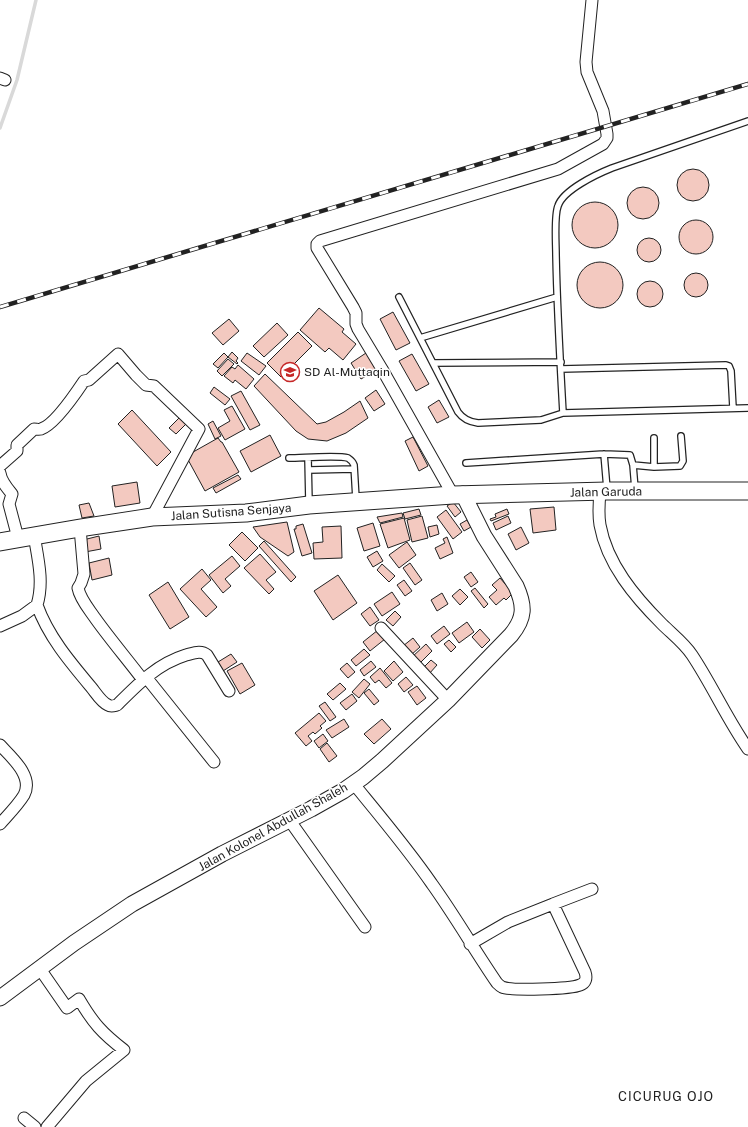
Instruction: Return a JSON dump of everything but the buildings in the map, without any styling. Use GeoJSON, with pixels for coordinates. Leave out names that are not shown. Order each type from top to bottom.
{"type":"FeatureCollection","features":[{"type":"Feature","properties":{"kind":"main road","name":"Jalan Garuda"},"geometry":{"type":"LineString","coordinates":[[458,494],[748,491]]}},
{"type":"Feature","properties":{"kind":"main road","name":"Jalan Sutisna Senjaya"},"geometry":{"type":"LineString","coordinates":[[0,542],[152,517],[246,513],[309,506],[458,494]]}},
{"type":"Feature","properties":{"kind":"main road","name":"Jalan Kolonel Abdullah Shaleh"},"geometry":{"type":"LineString","coordinates":[[0,998],[74,943],[132,904],[222,854],[290,821],[353,783],[382,761],[448,700],[514,631],[521,619],[523,609],[522,601],[516,586],[458,494]]}},
{"type":"Feature","properties":{"kind":"street"},"geometry":{"type":"LineString","coordinates":[[458,494],[358,329],[354,310],[316,248],[317,244],[320,241],[558,169],[603,144],[607,138],[603,111],[587,72],[586,62],[592,0]]}},
{"type":"Feature","properties":{"kind":"street"},"geometry":{"type":"LineString","coordinates":[[0,466],[16,451],[17,445],[34,429],[40,430],[50,423],[74,397],[84,382],[89,380],[118,354],[146,385],[154,386],[199,430],[152,517]]}},
{"type":"Feature","properties":{"kind":"street"},"geometry":{"type":"LineString","coordinates":[[0,473],[7,488],[12,494],[9,504],[26,537],[41,578],[41,588],[37,605],[41,616],[54,640],[105,704],[110,706],[117,705],[145,678],[170,660],[201,652],[207,655],[229,691]]}},
{"type":"Feature","properties":{"kind":"street"},"geometry":{"type":"LineString","coordinates":[[604,492],[599,514],[600,525],[607,548],[618,571],[644,605],[692,654],[738,735],[748,749]]}},
{"type":"Feature","properties":{"kind":"street"},"geometry":{"type":"LineString","coordinates":[[80,528],[84,574],[83,580],[78,588],[82,600],[105,632],[214,762]]}},
{"type":"Feature","properties":{"kind":"street"},"geometry":{"type":"LineString","coordinates":[[0,626],[22,616],[37,605]]}},
{"type":"Feature","properties":{"kind":"street"},"geometry":{"type":"LineString","coordinates":[[381,628],[448,700]]}},
{"type":"Feature","properties":{"kind":"street"},"geometry":{"type":"LineString","coordinates":[[0,745],[23,772],[26,788],[24,794],[0,824]]}},
{"type":"Feature","properties":{"kind":"street"},"geometry":{"type":"LineString","coordinates":[[353,783],[420,868],[444,902],[470,944],[501,987],[540,989],[560,988],[580,986],[585,982],[586,975],[553,904]]}},
{"type":"Feature","properties":{"kind":"street"},"geometry":{"type":"LineString","coordinates":[[290,821],[365,927]]}},
{"type":"Feature","properties":{"kind":"street"},"geometry":{"type":"LineString","coordinates":[[470,944],[508,922],[592,888]]}},
{"type":"Feature","properties":{"kind":"street"},"geometry":{"type":"LineString","coordinates":[[40,969],[67,1008],[79,999],[91,1019],[124,1050],[86,1080],[47,1127]]}},
{"type":"Feature","properties":{"kind":"street"},"geometry":{"type":"LineString","coordinates":[[24,1118],[35,1127]]}},
{"type":"Feature","properties":{"kind":"lane"},"geometry":{"type":"LineString","coordinates":[[563,413],[557,297],[557,210],[559,204],[565,195],[595,176],[612,168],[748,121]]}},
{"type":"Feature","properties":{"kind":"lane"},"geometry":{"type":"LineString","coordinates":[[399,297],[458,412],[464,419],[470,422],[478,423],[541,420],[563,413],[748,408]]}},
{"type":"Feature","properties":{"kind":"lane"},"geometry":{"type":"LineString","coordinates":[[420,338],[557,297]]}},
{"type":"Feature","properties":{"kind":"lane"},"geometry":{"type":"LineString","coordinates":[[433,363],[561,362]]}},
{"type":"Feature","properties":{"kind":"lane"},"geometry":{"type":"LineString","coordinates":[[561,368],[726,364],[732,371],[732,408]]}},
{"type":"Feature","properties":{"kind":"lane"},"geometry":{"type":"LineString","coordinates":[[633,466],[680,466],[682,464],[681,436]]}},
{"type":"Feature","properties":{"kind":"lane"},"geometry":{"type":"LineString","coordinates":[[654,438],[654,467]]}},
{"type":"Feature","properties":{"kind":"lane"},"geometry":{"type":"LineString","coordinates":[[466,463],[604,454],[630,455],[636,491]]}},
{"type":"Feature","properties":{"kind":"lane"},"geometry":{"type":"LineString","coordinates":[[604,454],[604,492]]}},
{"type":"Feature","properties":{"kind":"lane"},"geometry":{"type":"LineString","coordinates":[[289,458],[346,458],[352,461],[354,469],[356,502]]}},
{"type":"Feature","properties":{"kind":"lane"},"geometry":{"type":"LineString","coordinates":[[308,458],[309,506]]}},
{"type":"Feature","properties":{"kind":"lane"},"geometry":{"type":"LineString","coordinates":[[309,470],[354,469]]}},
{"type":"Feature","properties":{"kind":"waterway"},"geometry":{"type":"LineString","coordinates":[[0,128],[17,80],[36,0]]}},
{"type":"Feature","properties":{"kind":"railway"},"geometry":{"type":"LineString","coordinates":[[0,307],[748,84]]}},
{"type":"Feature","properties":{"kind":"place","name":"SD Al-Muttaqin"},"geometry":{"type":"Point","coordinates":[290,372]}},
{"type":"Feature","properties":{"kind":"district","name":"CICURUG OJO"},"geometry":{"type":"Point","coordinates":[666,1096]}}]}
